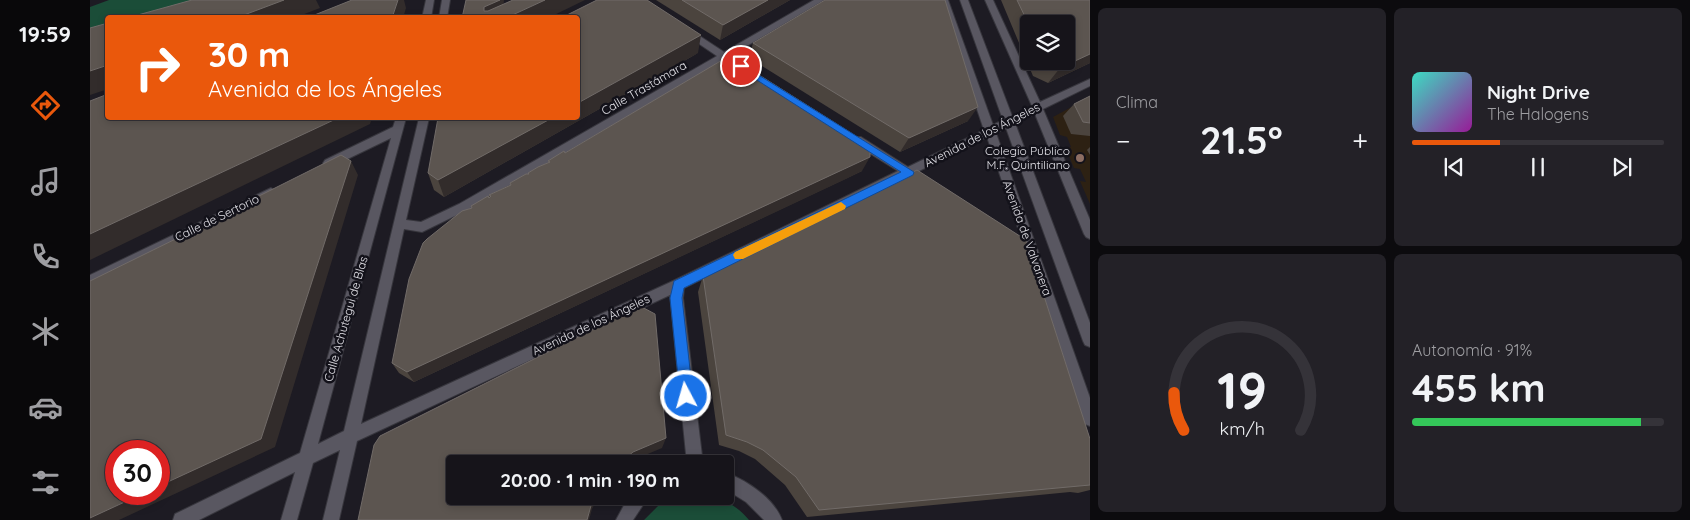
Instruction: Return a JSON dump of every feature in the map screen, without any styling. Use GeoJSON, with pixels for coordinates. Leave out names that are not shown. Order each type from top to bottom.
{"type":"FeatureCollection","features":[{"type":"Feature","properties":{"kind":"street"},"geometry":{"type":"LineString","coordinates":[[427,15],[430,0]]}},
{"type":"Feature","properties":{"kind":"street"},"geometry":{"type":"LineString","coordinates":[[444,15],[446,0]]}},
{"type":"Feature","properties":{"kind":"street","name":"Calle Trastámara"},"geometry":{"type":"LineString","coordinates":[[399,224],[422,227],[463,208],[820,0]]}},
{"type":"Feature","properties":{"kind":"street","name":"Avenida de Valvanera"},"geometry":{"type":"LineString","coordinates":[[944,0],[1090,419]]}},
{"type":"Feature","properties":{"kind":"street","name":"Avenida de Valvanera"},"geometry":{"type":"LineString","coordinates":[[964,0],[1010,120],[1090,341]]}},
{"type":"Feature","properties":{"kind":"street"},"geometry":{"type":"LineString","coordinates":[[989,0],[1037,107],[1090,234]]}},
{"type":"Feature","properties":{"kind":"street"},"geometry":{"type":"LineString","coordinates":[[678,25],[741,66]]}},
{"type":"Feature","properties":{"kind":"street","name":"Avenida de los Ángeles"},"geometry":{"type":"LineString","coordinates":[[181,520],[349,437],[678,285],[909,172],[988,130],[1090,82]]}},
{"type":"Feature","properties":{"kind":"street"},"geometry":{"type":"LineString","coordinates":[[331,520],[424,120]]}},
{"type":"Feature","properties":{"kind":"street"},"geometry":{"type":"LineString","coordinates":[[319,168],[400,123]]}},
{"type":"Feature","properties":{"kind":"street","name":"Calle Achutegui de Blas"},"geometry":{"type":"LineString","coordinates":[[289,520],[400,123]]}},
{"type":"Feature","properties":{"kind":"street"},"geometry":{"type":"LineString","coordinates":[[850,135],[925,183]]}},
{"type":"Feature","properties":{"kind":"street","name":"Calle de Sertorio"},"geometry":{"type":"LineString","coordinates":[[90,281],[284,185]]}},
{"type":"Feature","properties":{"kind":"street"},"geometry":{"type":"LineString","coordinates":[[1019,246],[1034,257]]}},
{"type":"Feature","properties":{"kind":"street"},"geometry":{"type":"LineString","coordinates":[[678,285],[676,298],[694,455]]}},
{"type":"Feature","properties":{"kind":"street"},"geometry":{"type":"LineString","coordinates":[[734,485],[746,491],[767,510],[774,520]]}},
{"type":"Feature","properties":{"kind":"street"},"geometry":{"type":"LineString","coordinates":[[624,520],[632,505]]}},
{"type":"Feature","properties":{"kind":"shaded area","name":"Colegio Público M.F. Quintiliano"},"geometry":{"type":"Polygon","coordinates":[[[1090,97],[1090,204],[1080,181],[1086,182],[1080,169],[1074,168],[1065,147],[1071,147],[1067,137],[1060,135],[1053,117],[1090,97]]]}},
{"type":"Feature","properties":{"kind":"green space"},"geometry":{"type":"Polygon","coordinates":[[[109,0],[213,0],[156,15],[105,15],[105,28],[90,32],[90,7],[109,0]]]}},
{"type":"Feature","properties":{"kind":"green space"},"geometry":{"type":"Polygon","coordinates":[[[659,505],[733,505],[749,520],[644,520],[659,505]]]}},
{"type":"Feature","properties":{"kind":"building"},"geometry":{"type":"Polygon","coordinates":[[[192,0],[284,0],[244,15],[138,15],[192,0]]]}},
{"type":"Feature","properties":{"kind":"building"},"geometry":{"type":"Polygon","coordinates":[[[352,0],[398,0],[393,15],[314,15],[352,0]]]}},
{"type":"Feature","properties":{"kind":"building"},"geometry":{"type":"Polygon","coordinates":[[[466,0],[500,0],[484,7],[484,11],[488,11],[513,0],[545,0],[512,15],[463,15],[466,0]]]}},
{"type":"Feature","properties":{"kind":"building"},"geometry":{"type":"Polygon","coordinates":[[[597,0],[647,0],[701,35],[580,102],[580,15],[567,15],[597,0]]]}},
{"type":"Feature","properties":{"kind":"building"},"geometry":{"type":"Polygon","coordinates":[[[682,0],[768,0],[723,25],[682,0]]]}},
{"type":"Feature","properties":{"kind":"building"},"geometry":{"type":"Polygon","coordinates":[[[825,0],[945,0],[978,107],[909,138],[753,43],[825,0]]]}},
{"type":"Feature","properties":{"kind":"building"},"geometry":{"type":"Polygon","coordinates":[[[1017,0],[1090,0],[1090,54],[1075,61],[1075,15],[1024,15],[1017,0]]]}},
{"type":"Feature","properties":{"kind":"building"},"geometry":{"type":"Polygon","coordinates":[[[105,24],[105,66],[90,71],[90,28],[105,24]]]}},
{"type":"Feature","properties":{"kind":"building"},"geometry":{"type":"Polygon","coordinates":[[[729,56],[870,145],[870,157],[407,372],[392,363],[409,279],[423,243],[427,239],[462,211],[472,208],[471,206],[488,196],[489,198],[491,196],[489,195],[511,185],[510,183],[550,162],[548,161],[564,151],[565,153],[729,56]]]}},
{"type":"Feature","properties":{"kind":"building"},"geometry":{"type":"Polygon","coordinates":[[[105,95],[105,120],[334,120],[90,234],[90,101],[105,95]]]}},
{"type":"Feature","properties":{"kind":"building"},"geometry":{"type":"Polygon","coordinates":[[[1090,96],[1090,123],[1083,122],[1074,104],[1090,96]]]}},
{"type":"Feature","properties":{"kind":"building"},"geometry":{"type":"Polygon","coordinates":[[[438,120],[548,120],[438,180],[428,173],[438,120]]]}},
{"type":"Feature","properties":{"kind":"building"},"geometry":{"type":"Polygon","coordinates":[[[341,155],[351,161],[261,439],[170,481],[170,440],[105,440],[105,505],[118,505],[90,518],[90,281],[255,200],[255,198],[341,155]]]}},
{"type":"Feature","properties":{"kind":"building"},"geometry":{"type":"Polygon","coordinates":[[[917,170],[1026,240],[1090,439],[1090,485],[819,510],[796,477],[763,450],[726,435],[703,276],[917,170]]]}},
{"type":"Feature","properties":{"kind":"building"},"geometry":{"type":"Polygon","coordinates":[[[640,306],[655,314],[666,438],[630,455],[446,455],[446,505],[591,505],[587,520],[358,520],[374,445],[380,436],[640,306]]]}},
{"type":"Feature","properties":{"kind":"slow traffic"},"geometry":{"type":"LineString","coordinates":[[739,255],[841,206]]}},
{"type":"Feature","properties":{"kind":"place","name":"Colegio Público M.F. Quintiliano"},"geometry":{"type":"Point","coordinates":[1080,158]}},
{"type":"Feature","properties":{"kind":"route"},"geometry":{"type":"LineString","coordinates":[[686,396],[676,298],[678,285],[909,172],[741,66]]}}]}
